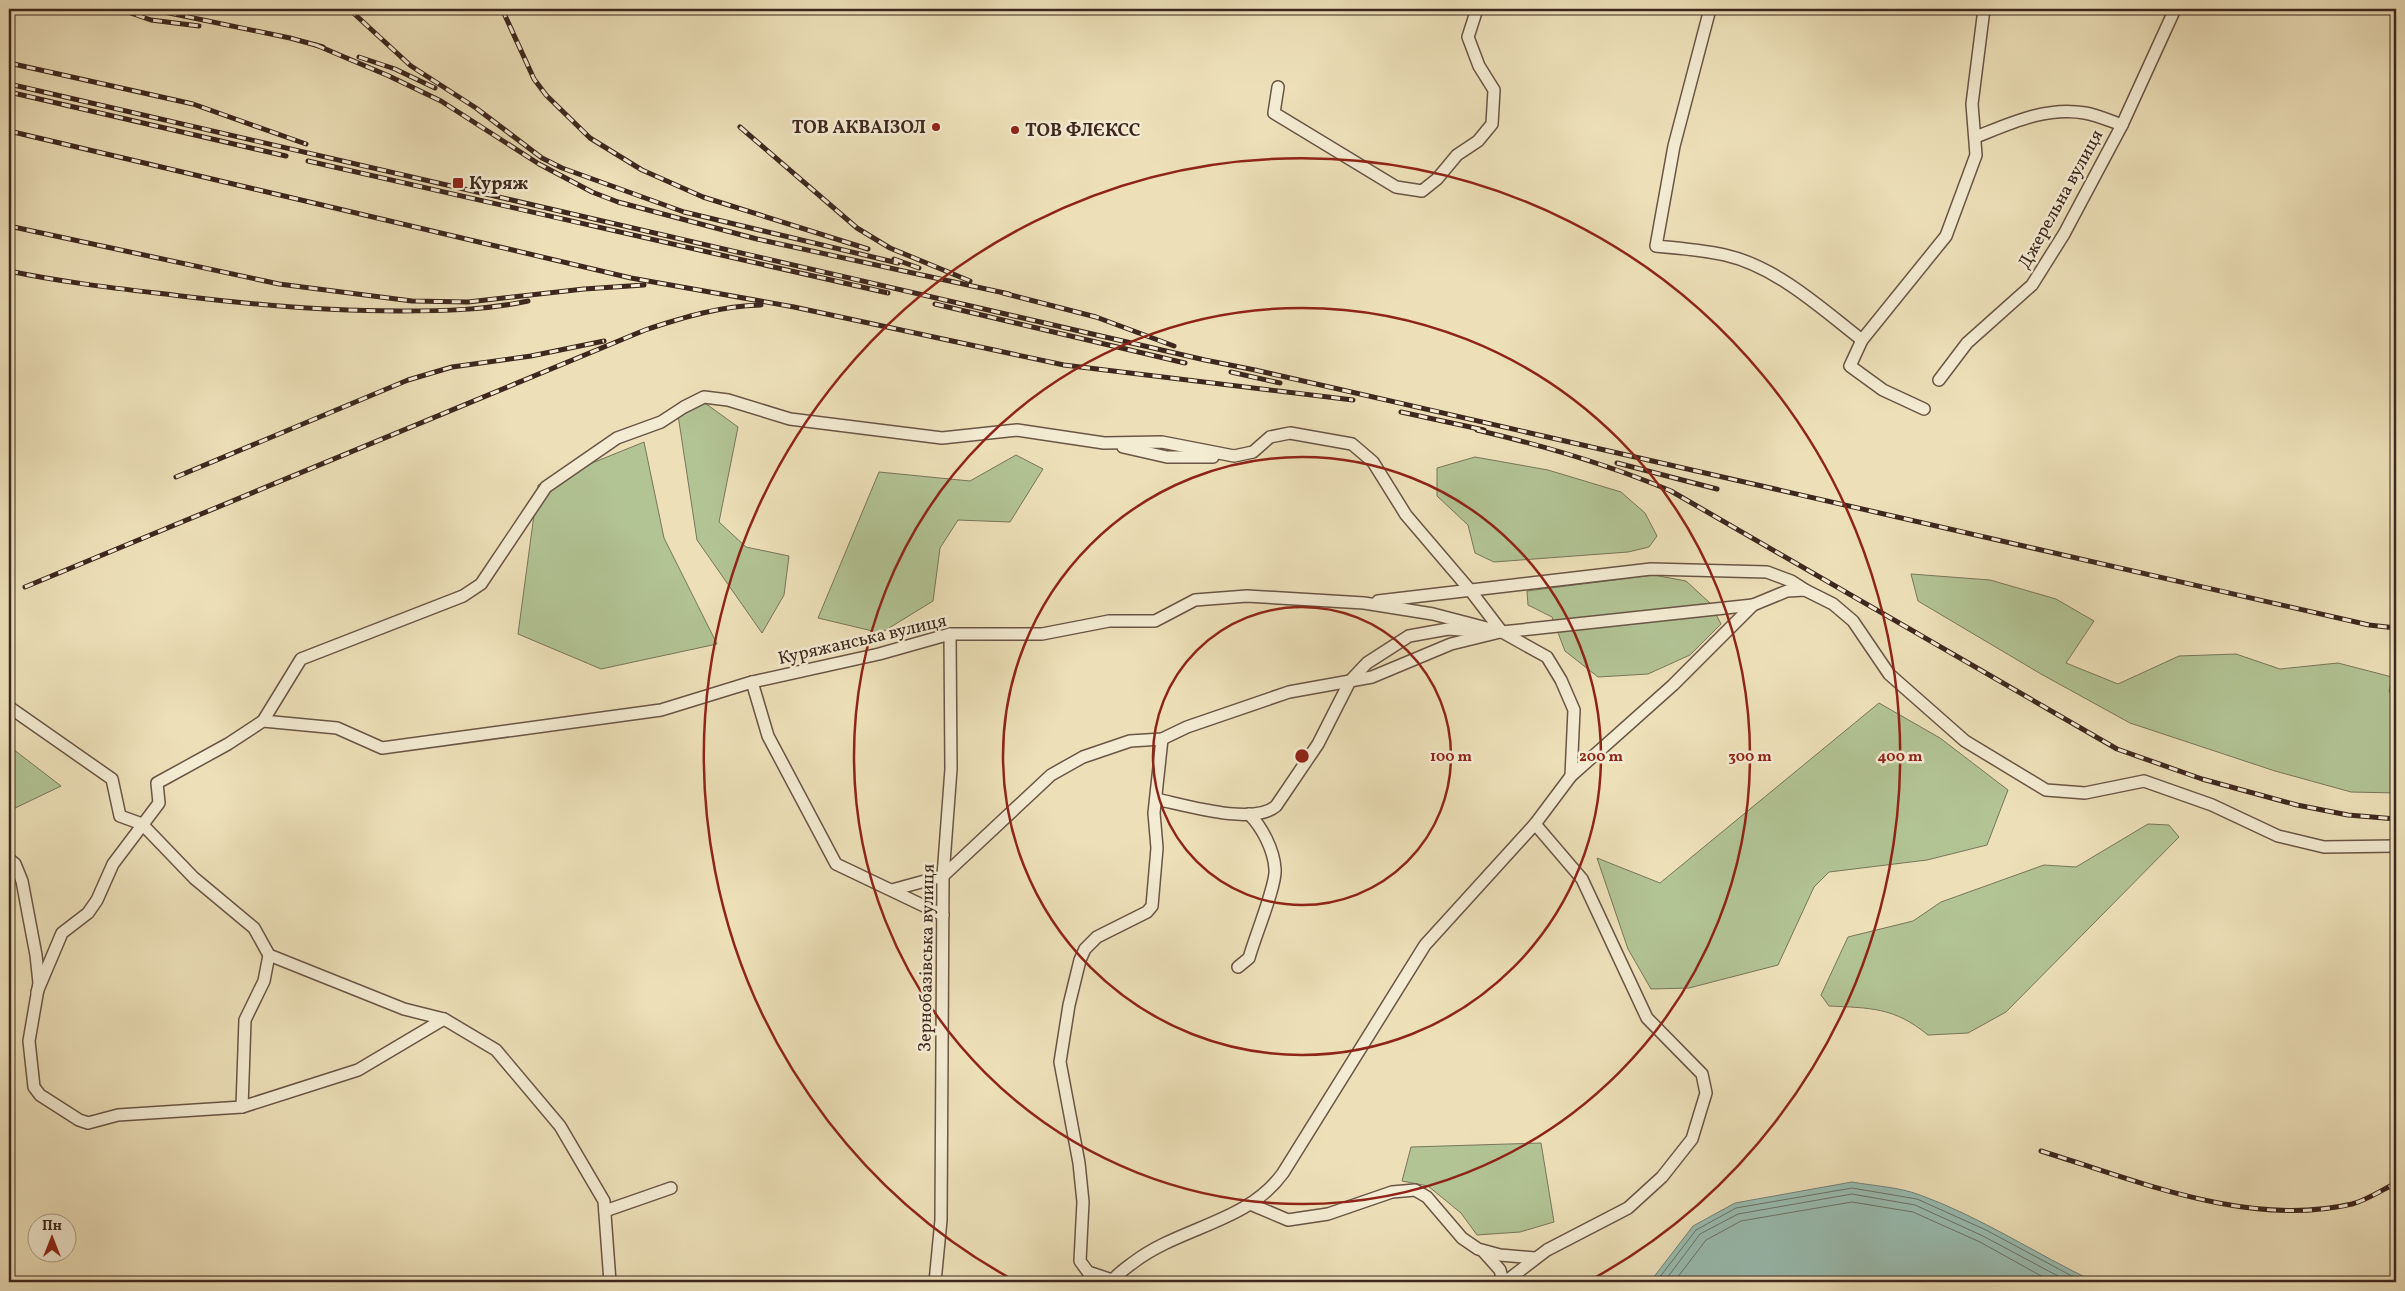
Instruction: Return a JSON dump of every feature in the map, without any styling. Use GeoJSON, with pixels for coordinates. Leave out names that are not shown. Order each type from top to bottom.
{"type":"FeatureCollection","features":[{"type":"Feature","properties":{"kind":"street"},"geometry":{"type":"LineString","coordinates":[[1278,87],[1274,113],[1396,187],[1422,191],[1437,179],[1456,155],[1478,141],[1492,124],[1494,90],[1478,66],[1468,37],[1477,9]]}},
{"type":"Feature","properties":{"kind":"street"},"geometry":{"type":"LineString","coordinates":[[1710,9],[1674,146],[1656,246],[1727,255],[1753,265],[1806,296],[1862,340]]}},
{"type":"Feature","properties":{"kind":"street"},"geometry":{"type":"LineString","coordinates":[[1924,409],[1883,390],[1850,366],[1862,340],[1946,236],[1976,155],[1972,104],[1984,9]]}},
{"type":"Feature","properties":{"kind":"street","name":"Джерельна вулиця"},"geometry":{"type":"LineString","coordinates":[[1938,380],[1967,343],[2032,285],[2064,234],[2122,125],[2174,9]]}},
{"type":"Feature","properties":{"kind":"street"},"geometry":{"type":"LineString","coordinates":[[1976,137],[2040,114],[2062,111],[2086,113],[2122,125]]}},
{"type":"Feature","properties":{"kind":"street"},"geometry":{"type":"LineString","coordinates":[[37,992],[62,933],[88,913],[97,900],[113,864],[159,802],[157,783],[228,744],[263,720],[301,658],[463,596],[481,584],[546,487],[617,438],[661,422],[684,407],[704,398],[728,400],[790,419],[942,438],[1017,430],[1104,443],[1162,442],[1234,456],[1253,452],[1270,437],[1290,433],[1352,444],[1374,462],[1406,515],[1470,590],[1502,632]]}},
{"type":"Feature","properties":{"kind":"street"},"geometry":{"type":"LineString","coordinates":[[1364,603],[1650,569],[1767,572],[1792,581],[1833,604],[1853,621],[1889,674],[1965,741],[2046,790],[2085,792],[2144,781],[2212,804],[2278,836],[2324,847],[2396,846]]}},
{"type":"Feature","properties":{"kind":"street"},"geometry":{"type":"LineString","coordinates":[[892,890],[943,876],[1051,775],[1083,757],[1130,741],[1162,739],[1187,727],[1289,692],[1372,677],[1451,644],[1502,632],[1753,605],[1787,591],[1805,590]]}},
{"type":"Feature","properties":{"kind":"street","name":"Куряжанська вулиця"},"geometry":{"type":"LineString","coordinates":[[263,720],[337,728],[382,748],[661,710],[752,682],[879,654],[950,634],[1042,634],[1109,621],[1155,621],[1195,600],[1247,596],[1364,603]]}},
{"type":"Feature","properties":{"kind":"street"},"geometry":{"type":"LineString","coordinates":[[1364,603],[1433,614],[1502,632],[1547,657],[1561,680],[1574,710],[1571,776]]}},
{"type":"Feature","properties":{"kind":"street"},"geometry":{"type":"LineString","coordinates":[[1162,739],[1154,813],[1157,848],[1152,906],[1148,912],[1097,937],[1085,949],[1080,960],[1069,1004],[1060,1062],[1080,1173],[1083,1202],[1080,1261],[1088,1272],[1112,1281],[1158,1246],[1192,1230],[1222,1220],[1250,1204],[1268,1190],[1283,1172],[1425,945],[1535,824],[1571,776],[1673,685],[1753,605]]}},
{"type":"Feature","properties":{"kind":"street"},"geometry":{"type":"LineString","coordinates":[[1156,799],[1226,813],[1249,814],[1270,812],[1318,744],[1350,681],[1367,663],[1409,636],[1448,629],[1502,632]]}},
{"type":"Feature","properties":{"kind":"street","name":"Зернобазівська вулиця"},"geometry":{"type":"LineString","coordinates":[[936,1282],[941,1220],[943,876],[951,769],[950,634]]}},
{"type":"Feature","properties":{"kind":"street"},"geometry":{"type":"LineString","coordinates":[[752,682],[768,736],[836,864],[943,915]]}},
{"type":"Feature","properties":{"kind":"street"},"geometry":{"type":"LineString","coordinates":[[9,707],[112,779],[120,816],[142,824],[194,878],[254,928],[269,955],[404,1009],[444,1019],[496,1050],[560,1126],[604,1201],[610,1282]]}},
{"type":"Feature","properties":{"kind":"street"},"geometry":{"type":"LineString","coordinates":[[1238,967],[1249,958],[1276,870],[1264,835],[1258,823],[1249,814]]}},
{"type":"Feature","properties":{"kind":"street"},"geometry":{"type":"LineString","coordinates":[[1484,1251],[1500,1270],[1504,1282],[1536,1258],[1628,1208],[1662,1177],[1692,1139],[1706,1093],[1702,1074],[1647,1018],[1582,878],[1535,824]]}},
{"type":"Feature","properties":{"kind":"street"},"geometry":{"type":"LineString","coordinates":[[9,859],[15,864],[25,897],[36,955],[39,983],[29,1041],[34,1087],[40,1095],[79,1120],[88,1123],[118,1115],[242,1107],[358,1070],[444,1019]]}},
{"type":"Feature","properties":{"kind":"street"},"geometry":{"type":"LineString","coordinates":[[242,1107],[245,1020],[264,981],[269,955]]}},
{"type":"Feature","properties":{"kind":"street"},"geometry":{"type":"LineString","coordinates":[[605,1211],[671,1188]]}},
{"type":"Feature","properties":{"kind":"street"},"geometry":{"type":"LineString","coordinates":[[1250,1204],[1288,1220],[1328,1214],[1392,1192],[1415,1190],[1427,1197],[1467,1242],[1484,1251],[1500,1255],[1536,1258]]}},
{"type":"Feature","properties":{"kind":"green space"},"geometry":{"type":"Polygon","coordinates":[[[705,403],[738,427],[719,522],[746,547],[789,556],[784,595],[762,633],[697,540],[678,415],[705,403]]]}},
{"type":"Feature","properties":{"kind":"green space"},"geometry":{"type":"Polygon","coordinates":[[[644,442],[664,538],[717,644],[601,669],[518,634],[538,485],[644,442]]]}},
{"type":"Feature","properties":{"kind":"green space"},"geometry":{"type":"Polygon","coordinates":[[[1016,455],[1043,469],[1010,522],[958,520],[940,548],[933,601],[881,633],[818,618],[879,472],[970,481],[1016,455]]]}},
{"type":"Feature","properties":{"kind":"green space"},"geometry":{"type":"Polygon","coordinates":[[[1475,457],[1548,470],[1621,492],[1645,513],[1657,536],[1649,547],[1628,552],[1494,562],[1475,553],[1468,525],[1437,496],[1437,468],[1475,457]]]}},
{"type":"Feature","properties":{"kind":"green space"},"geometry":{"type":"Polygon","coordinates":[[[1911,574],[1990,580],[2056,599],[2094,621],[2066,663],[2118,684],[2179,656],[2236,654],[2280,669],[2338,663],[2392,677],[2389,692],[2396,692],[2396,793],[2351,792],[2275,771],[2130,723],[2041,674],[1918,601],[1911,574]]]}},
{"type":"Feature","properties":{"kind":"green space"},"geometry":{"type":"Polygon","coordinates":[[[1654,575],[1686,581],[1710,603],[1721,624],[1690,655],[1648,674],[1598,677],[1565,651],[1552,617],[1528,605],[1527,591],[1654,575]]]}},
{"type":"Feature","properties":{"kind":"green space"},"geometry":{"type":"Polygon","coordinates":[[[1879,703],[1940,738],[2008,790],[1987,845],[1927,860],[1829,872],[1814,887],[1778,965],[1689,988],[1651,989],[1628,949],[1597,858],[1660,883],[1879,703]]]}},
{"type":"Feature","properties":{"kind":"green space"},"geometry":{"type":"Polygon","coordinates":[[[9,746],[61,786],[9,811],[9,746]]]}},
{"type":"Feature","properties":{"kind":"green space"},"geometry":{"type":"Polygon","coordinates":[[[2148,824],[2169,825],[2179,837],[2006,1012],[1968,1033],[1928,1035],[1916,1026],[1893,1014],[1857,1007],[1829,1006],[1821,995],[1848,937],[1913,921],[1941,902],[2044,865],[2076,867],[2148,824]]]}},
{"type":"Feature","properties":{"kind":"green space"},"geometry":{"type":"Polygon","coordinates":[[[1541,1143],[1554,1222],[1520,1232],[1477,1235],[1461,1213],[1428,1186],[1402,1181],[1411,1147],[1541,1143]]]}},
{"type":"Feature","properties":{"kind":"water"},"geometry":{"type":"Polygon","coordinates":[[[1852,1182],[1904,1190],[1943,1204],[2095,1282],[1650,1282],[1693,1226],[1735,1203],[1852,1182]]]}},
{"type":"Feature","properties":{"kind":"railway"},"geometry":{"type":"LineString","coordinates":[[119,9],[151,20],[199,26]]}},
{"type":"Feature","properties":{"kind":"railway"},"geometry":{"type":"LineString","coordinates":[[150,9],[290,38],[323,47]]}},
{"type":"Feature","properties":{"kind":"railway"},"geometry":{"type":"LineString","coordinates":[[349,9],[411,66],[476,108],[542,158],[562,168],[684,212],[898,263]]}},
{"type":"Feature","properties":{"kind":"railway"},"geometry":{"type":"LineString","coordinates":[[502,9],[534,79],[546,95],[590,138],[642,170],[703,197],[868,249]]}},
{"type":"Feature","properties":{"kind":"railway"},"geometry":{"type":"LineString","coordinates":[[316,45],[389,76],[441,101],[539,164],[592,192],[618,202],[757,239],[1009,294]]}},
{"type":"Feature","properties":{"kind":"railway"},"geometry":{"type":"LineString","coordinates":[[359,57],[395,69],[435,88]]}},
{"type":"Feature","properties":{"kind":"railway"},"geometry":{"type":"LineString","coordinates":[[9,63],[193,104],[306,144]]}},
{"type":"Feature","properties":{"kind":"railway"},"geometry":{"type":"LineString","coordinates":[[9,84],[1205,360],[2369,625],[2396,628]]}},
{"type":"Feature","properties":{"kind":"railway"},"geometry":{"type":"LineString","coordinates":[[9,92],[286,156]]}},
{"type":"Feature","properties":{"kind":"railway"},"geometry":{"type":"LineString","coordinates":[[740,127],[857,228],[890,248],[970,281]]}},
{"type":"Feature","properties":{"kind":"railway"},"geometry":{"type":"LineString","coordinates":[[9,131],[631,278],[794,307],[1064,365],[1353,400]]}},
{"type":"Feature","properties":{"kind":"railway"},"geometry":{"type":"LineString","coordinates":[[308,161],[888,293]]}},
{"type":"Feature","properties":{"kind":"railway"},"geometry":{"type":"LineString","coordinates":[[9,226],[279,284],[412,301],[468,302],[584,289],[644,285]]}},
{"type":"Feature","properties":{"kind":"railway"},"geometry":{"type":"LineString","coordinates":[[894,259],[919,268]]}},
{"type":"Feature","properties":{"kind":"railway"},"geometry":{"type":"LineString","coordinates":[[9,271],[138,291],[317,309],[372,311],[448,310],[480,308],[528,301]]}},
{"type":"Feature","properties":{"kind":"railway"},"geometry":{"type":"LineString","coordinates":[[1003,293],[1096,317],[1174,346]]}},
{"type":"Feature","properties":{"kind":"railway"},"geometry":{"type":"LineString","coordinates":[[935,304],[1185,363]]}},
{"type":"Feature","properties":{"kind":"railway"},"geometry":{"type":"LineString","coordinates":[[25,587],[645,330],[703,313],[761,305]]}},
{"type":"Feature","properties":{"kind":"railway"},"geometry":{"type":"LineString","coordinates":[[176,477],[408,380],[452,367],[531,356],[604,341]]}},
{"type":"Feature","properties":{"kind":"railway"},"geometry":{"type":"LineString","coordinates":[[1231,372],[1280,383]]}},
{"type":"Feature","properties":{"kind":"railway"},"geometry":{"type":"LineString","coordinates":[[1401,412],[1484,430]]}},
{"type":"Feature","properties":{"kind":"railway"},"geometry":{"type":"LineString","coordinates":[[1477,430],[1575,456],[1671,491],[2117,749],[2202,779],[2297,805],[2348,815],[2396,819]]}},
{"type":"Feature","properties":{"kind":"railway"},"geometry":{"type":"LineString","coordinates":[[1617,463],[1717,489]]}},
{"type":"Feature","properties":{"kind":"railway"},"geometry":{"type":"LineString","coordinates":[[2041,1151],[2194,1198],[2234,1206],[2274,1210],[2313,1210],[2352,1204],[2396,1183]]}},
{"type":"Feature","properties":{"kind":"place","name":"ТОВ АКВАІЗОЛ"},"geometry":{"type":"Point","coordinates":[936,127]}},
{"type":"Feature","properties":{"kind":"place","name":"ТОВ ФЛЄКСС"},"geometry":{"type":"Point","coordinates":[1015,130]}},
{"type":"Feature","properties":{"kind":"place","name":"Куряж"},"geometry":{"type":"Point","coordinates":[458,183]}}]}
